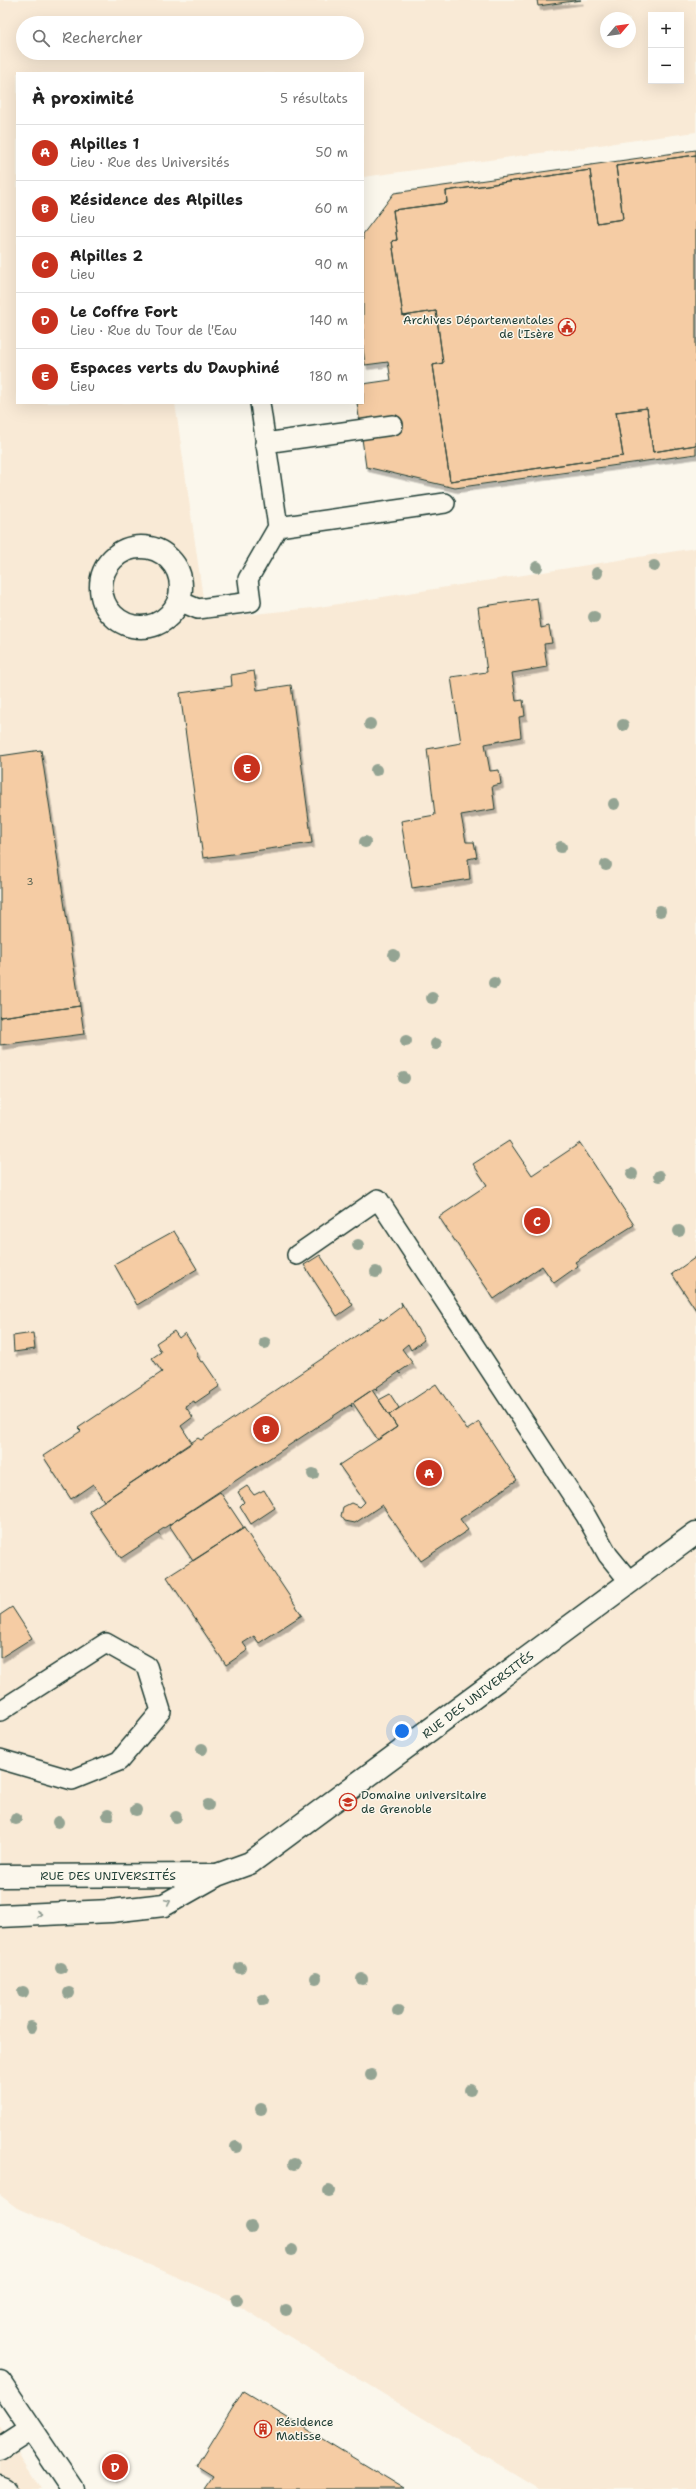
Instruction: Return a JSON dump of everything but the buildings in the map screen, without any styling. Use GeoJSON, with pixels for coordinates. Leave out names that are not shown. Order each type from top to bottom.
{"type":"FeatureCollection","features":[{"type":"Feature","properties":{"kind":"street","name":"RUE DES UNIVERSITÉS"},"geometry":{"type":"LineString","coordinates":[[0,1916],[111,1911],[164,1905],[217,1875],[250,1863],[696,1533]]}},
{"type":"Feature","properties":{"kind":"street","name":"RUE DES UNIVERSITÉS"},"geometry":{"type":"LineString","coordinates":[[0,1876],[217,1875]]}},
{"type":"Feature","properties":{"kind":"street"},"geometry":{"type":"LineString","coordinates":[[0,2382],[72,2489]]}},
{"type":"Feature","properties":{"kind":"street"},"geometry":{"type":"LineString","coordinates":[[0,2449],[31,2429]]}},
{"type":"Feature","properties":{"kind":"street"},"geometry":{"type":"LineString","coordinates":[[0,2487],[5,2489]]}},
{"type":"Feature","properties":{"kind":"lane"},"geometry":{"type":"LineString","coordinates":[[179,601],[198,609],[251,602],[248,579],[278,527],[260,404]]}},
{"type":"Feature","properties":{"kind":"lane"},"geometry":{"type":"LineString","coordinates":[[265,443],[393,425]]}},
{"type":"Feature","properties":{"kind":"lane"},"geometry":{"type":"LineString","coordinates":[[278,527],[445,503]]}},
{"type":"Feature","properties":{"kind":"lane"},"geometry":{"type":"LineString","coordinates":[[297,1255],[378,1199],[586,1516],[608,1555],[630,1582]]}},
{"type":"Feature","properties":{"kind":"lane"},"geometry":{"type":"LineString","coordinates":[[0,1711],[106,1643],[146,1666],[161,1711],[119,1761],[72,1780],[0,1759]]}},
{"type":"Feature","properties":{"kind":"shaded area","name":"Domaine universitaire de Grenoble"},"geometry":{"type":"Polygon","coordinates":[[[0,0],[696,0],[696,132],[364,177],[364,72],[16,72],[16,404],[175,404],[206,619],[313,608],[696,548],[696,2489],[539,2489],[226,2298],[17,2208],[0,2195],[0,0]]]}},
{"type":"Feature","properties":{"kind":"shaded area"},"geometry":{"type":"Polygon","coordinates":[[[0,2425],[41,2489],[0,2489],[0,2425]]]}},
{"type":"Feature","properties":{"kind":"place","name":"Archives Départementales de l'Isère"},"geometry":{"type":"Point","coordinates":[567,327]}},
{"type":"Feature","properties":{"kind":"place","name":"Espaces verts du Dauphiné"},"geometry":{"type":"Point","coordinates":[247,768]}},
{"type":"Feature","properties":{"kind":"place","name":"Alpilles 2"},"geometry":{"type":"Point","coordinates":[537,1221]}},
{"type":"Feature","properties":{"kind":"place","name":"Résidence des Alpilles"},"geometry":{"type":"Point","coordinates":[266,1429]}},
{"type":"Feature","properties":{"kind":"place","name":"Alpilles 1"},"geometry":{"type":"Point","coordinates":[429,1473]}},
{"type":"Feature","properties":{"kind":"place","name":"Domaine universitaire de Grenoble"},"geometry":{"type":"Point","coordinates":[348,1802]}},
{"type":"Feature","properties":{"kind":"place","name":"Résidence Matisse"},"geometry":{"type":"Point","coordinates":[263,2429]}},
{"type":"Feature","properties":{"kind":"place","name":"Le Coffre Fort"},"geometry":{"type":"Point","coordinates":[115,2467]}}]}
